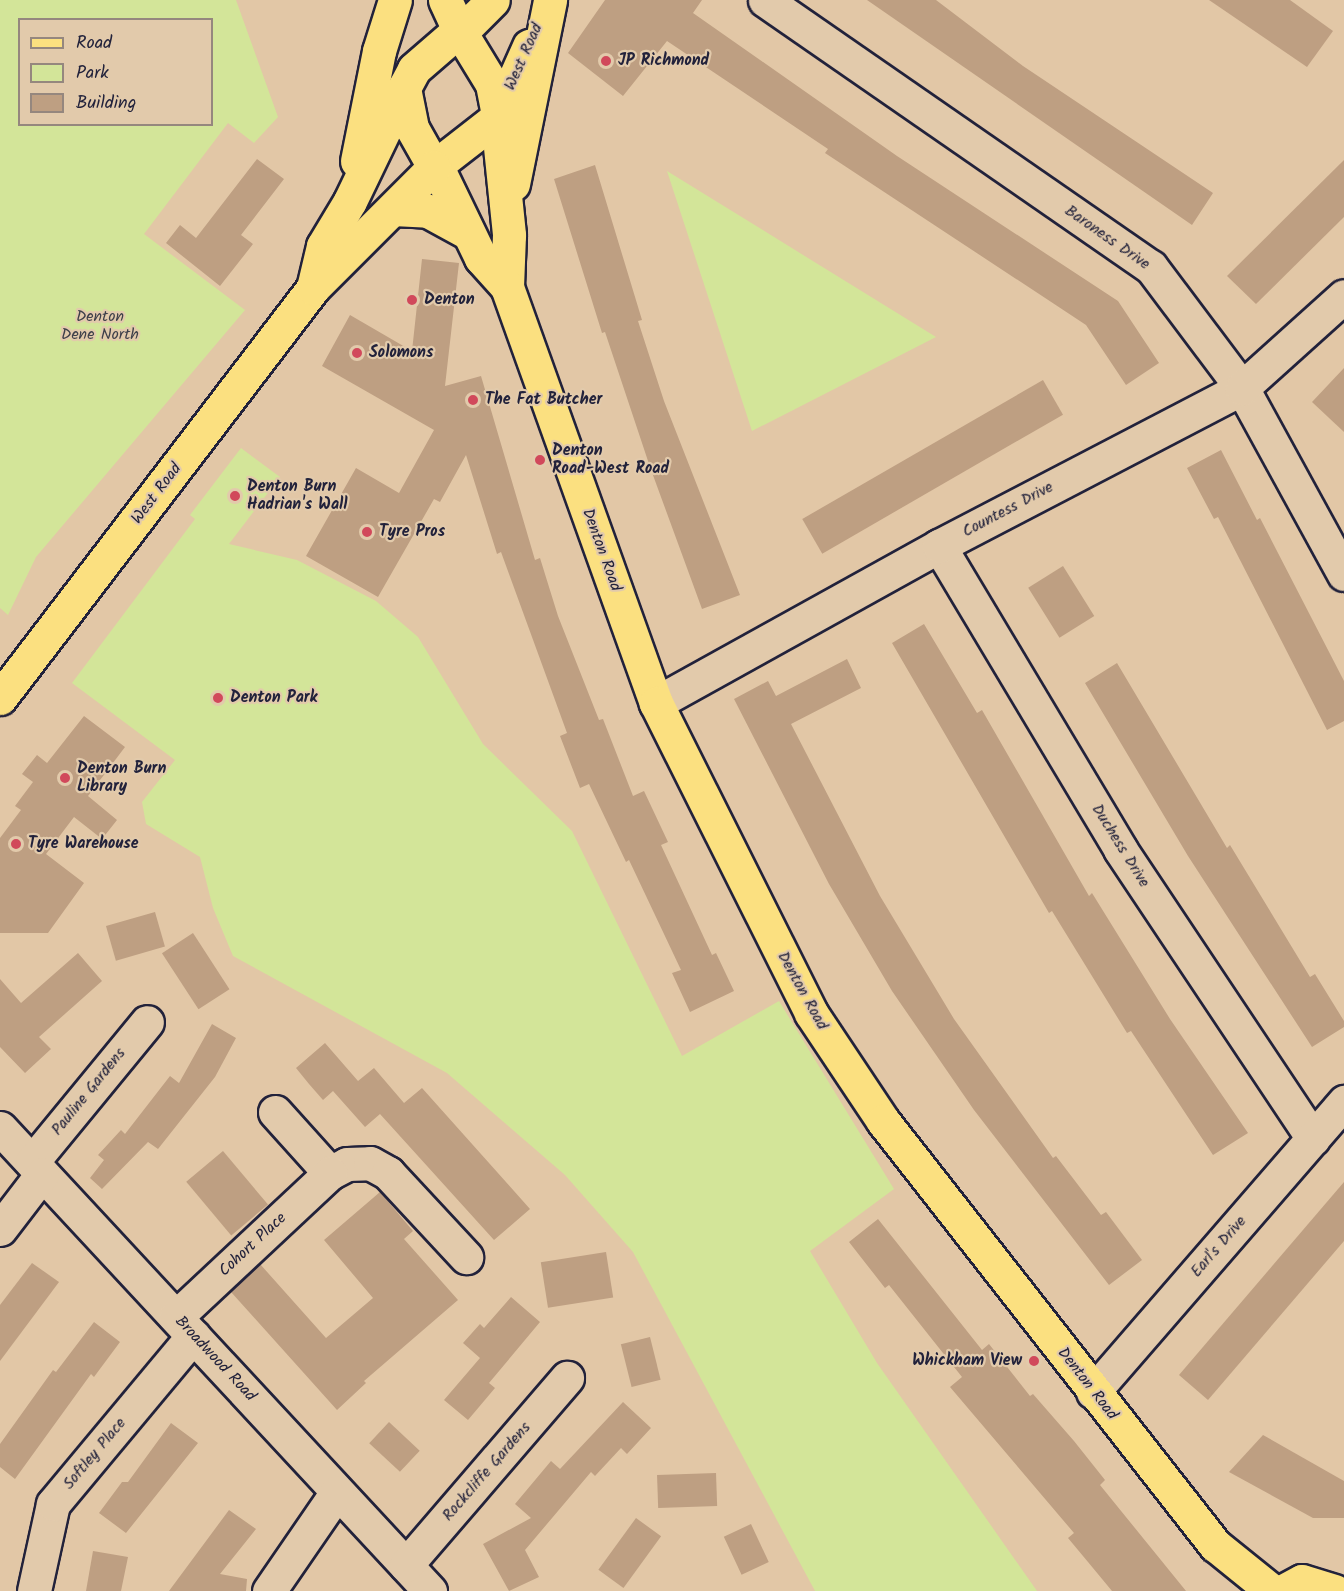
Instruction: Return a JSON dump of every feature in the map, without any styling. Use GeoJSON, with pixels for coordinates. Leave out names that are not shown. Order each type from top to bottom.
{"type":"FeatureCollection","features":[{"type":"Feature","properties":{"kind":"main road","name":"Denton Road"},"geometry":{"type":"LineString","coordinates":[[395,0],[404,89],[412,128],[435,167],[481,258],[507,287]]}},
{"type":"Feature","properties":{"kind":"main road"},"geometry":{"type":"LineString","coordinates":[[350,201],[379,51],[395,0]]}},
{"type":"Feature","properties":{"kind":"main road","name":"Denton Road"},"geometry":{"type":"LineString","coordinates":[[445,0],[492,84],[498,116],[507,206],[507,287],[656,703],[811,1013],[883,1120],[1093,1392],[1215,1545],[1272,1591]]}},
{"type":"Feature","properties":{"kind":"main road"},"geometry":{"type":"LineString","coordinates":[[461,30],[493,0]]}},
{"type":"Feature","properties":{"kind":"main road"},"geometry":{"type":"LineString","coordinates":[[507,206],[549,0]]}},
{"type":"Feature","properties":{"kind":"main road","name":"West Road"},"geometry":{"type":"LineString","coordinates":[[0,698],[313,288],[435,167],[498,116],[549,0]]}},
{"type":"Feature","properties":{"kind":"main road","name":"West Road"},"geometry":{"type":"LineString","coordinates":[[313,288],[323,246],[350,201],[414,69],[461,30]]}},
{"type":"Feature","properties":{"kind":"main road"},"geometry":{"type":"LineString","coordinates":[[393,208],[428,211],[468,232]]}},
{"type":"Feature","properties":{"kind":"main road"},"geometry":{"type":"LineString","coordinates":[[1282,1591],[1302,1581],[1334,1591]]}},
{"type":"Feature","properties":{"kind":"street","name":"Baroness Drive"},"geometry":{"type":"LineString","coordinates":[[765,0],[1151,267],[1242,388],[1344,574]]}},
{"type":"Feature","properties":{"kind":"street","name":"Countess Drive"},"geometry":{"type":"LineString","coordinates":[[656,703],[939,546],[1242,388],[1344,296]]}},
{"type":"Feature","properties":{"kind":"street","name":"Duchess Drive"},"geometry":{"type":"LineString","coordinates":[[939,546],[1120,849],[1313,1138]]}},
{"type":"Feature","properties":{"kind":"street","name":"Pauline Gardens"},"geometry":{"type":"LineString","coordinates":[[0,1229],[37,1168],[147,1022]]}},
{"type":"Feature","properties":{"kind":"street","name":"Earl's Drive"},"geometry":{"type":"LineString","coordinates":[[1093,1392],[1344,1102]]}},
{"type":"Feature","properties":{"kind":"street"},"geometry":{"type":"LineString","coordinates":[[275,1112],[330,1173]]}},
{"type":"Feature","properties":{"kind":"street","name":"Broadwood Road"},"geometry":{"type":"LineString","coordinates":[[0,1128],[429,1591]]}},
{"type":"Feature","properties":{"kind":"street","name":"Cohort Place"},"geometry":{"type":"LineString","coordinates":[[184,1326],[330,1173],[347,1164],[369,1163],[388,1173],[466,1257]]}},
{"type":"Feature","properties":{"kind":"street","name":"Softley Place"},"geometry":{"type":"LineString","coordinates":[[34,1591],[53,1504],[184,1326]]}},
{"type":"Feature","properties":{"kind":"street","name":"Rockcliffe Gardens"},"geometry":{"type":"LineString","coordinates":[[406,1565],[567,1378]]}},
{"type":"Feature","properties":{"kind":"street"},"geometry":{"type":"LineString","coordinates":[[269,1591],[338,1492]]}},
{"type":"Feature","properties":{"kind":"green space","name":"Denton Dene North"},"geometry":{"type":"Polygon","coordinates":[[[0,0],[236,0],[278,117],[254,143],[228,123],[144,234],[245,310],[36,557],[8,615],[0,608],[0,0]]]}},
{"type":"Feature","properties":{"kind":"green space"},"geometry":{"type":"Polygon","coordinates":[[[667,171],[936,337],[752,431],[667,171]]]}},
{"type":"Feature","properties":{"kind":"green space"},"geometry":{"type":"Polygon","coordinates":[[[241,448],[280,477],[229,544],[297,560],[376,601],[418,637],[483,744],[572,831],[682,1056],[779,1001],[894,1189],[810,1251],[877,1363],[1037,1591],[815,1591],[633,1252],[565,1175],[447,1073],[233,956],[213,908],[200,857],[146,824],[142,802],[175,760],[72,683],[195,519],[190,515],[241,448]]]}},
{"type":"Feature","properties":{"kind":"building"},"geometry":{"type":"Polygon","coordinates":[[[605,0],[702,0],[693,13],[897,156],[1118,301],[1159,363],[1126,385],[1086,325],[825,153],[828,149],[667,41],[623,96],[568,53],[605,0]]]}},
{"type":"Feature","properties":{"kind":"building"},"geometry":{"type":"Polygon","coordinates":[[[867,0],[936,0],[1023,66],[1213,193],[1192,225],[867,0]]]}},
{"type":"Feature","properties":{"kind":"building"},"geometry":{"type":"Polygon","coordinates":[[[1209,0],[1290,0],[1333,31],[1307,67],[1209,0]]]}},
{"type":"Feature","properties":{"kind":"building"},"geometry":{"type":"Polygon","coordinates":[[[257,159],[284,179],[241,235],[253,244],[220,286],[166,243],[180,225],[196,238],[257,159]]]}},
{"type":"Feature","properties":{"kind":"building"},"geometry":{"type":"Polygon","coordinates":[[[1344,160],[1344,217],[1256,304],[1227,276],[1344,160]]]}},
{"type":"Feature","properties":{"kind":"building"},"geometry":{"type":"Polygon","coordinates":[[[595,165],[642,320],[638,321],[664,401],[740,595],[702,609],[650,467],[605,332],[602,333],[554,179],[595,165]]]}},
{"type":"Feature","properties":{"kind":"building"},"geometry":{"type":"Polygon","coordinates":[[[422,259],[459,263],[445,386],[481,376],[535,560],[540,558],[558,616],[599,720],[603,719],[633,796],[644,791],[668,842],[661,845],[712,955],[716,953],[734,991],[690,1012],[672,973],[681,970],[629,860],[626,862],[589,784],[580,788],[560,736],[567,733],[501,552],[497,554],[466,455],[440,502],[434,499],[378,597],[306,556],[356,468],[399,493],[434,430],[322,366],[350,315],[412,351],[422,259]]]}},
{"type":"Feature","properties":{"kind":"building"},"geometry":{"type":"Polygon","coordinates":[[[1344,368],[1344,432],[1312,402],[1344,368]]]}},
{"type":"Feature","properties":{"kind":"building"},"geometry":{"type":"Polygon","coordinates":[[[1043,380],[1063,415],[822,554],[802,519],[1043,380]]]}},
{"type":"Feature","properties":{"kind":"building"},"geometry":{"type":"Polygon","coordinates":[[[1221,450],[1257,520],[1260,518],[1344,681],[1344,721],[1327,730],[1218,517],[1214,519],[1187,468],[1221,450]]]}},
{"type":"Feature","properties":{"kind":"building"},"geometry":{"type":"Polygon","coordinates":[[[1063,566],[1094,616],[1059,638],[1028,588],[1063,566]]]}},
{"type":"Feature","properties":{"kind":"building"},"geometry":{"type":"Polygon","coordinates":[[[924,624],[977,713],[982,710],[1089,896],[1092,893],[1170,1019],[1248,1133],[1213,1155],[1131,1031],[1127,1033],[1052,911],[1049,913],[892,643],[924,624]]]}},
{"type":"Feature","properties":{"kind":"building"},"geometry":{"type":"Polygon","coordinates":[[[847,659],[861,688],[791,724],[880,896],[954,1019],[1053,1158],[1056,1156],[1101,1215],[1106,1212],[1142,1260],[1109,1285],[974,1110],[892,991],[829,884],[734,699],[768,681],[776,696],[847,659]]]}},
{"type":"Feature","properties":{"kind":"building"},"geometry":{"type":"Polygon","coordinates":[[[1117,663],[1227,848],[1230,845],[1310,977],[1315,974],[1344,1021],[1344,1027],[1312,1047],[1188,856],[1085,683],[1117,663]]]}},
{"type":"Feature","properties":{"kind":"building"},"geometry":{"type":"Polygon","coordinates":[[[84,716],[125,747],[88,796],[117,820],[102,839],[74,817],[46,854],[84,883],[48,933],[0,933],[0,838],[21,810],[15,806],[33,782],[22,774],[37,755],[47,763],[84,716]]]}},
{"type":"Feature","properties":{"kind":"building"},"geometry":{"type":"Polygon","coordinates":[[[155,912],[165,947],[116,961],[106,926],[155,912]]]}},
{"type":"Feature","properties":{"kind":"building"},"geometry":{"type":"Polygon","coordinates":[[[193,933],[229,989],[198,1009],[162,953],[193,933]]]}},
{"type":"Feature","properties":{"kind":"building"},"geometry":{"type":"Polygon","coordinates":[[[78,953],[102,981],[39,1037],[51,1049],[25,1073],[0,1047],[0,979],[21,1003],[78,953]]]}},
{"type":"Feature","properties":{"kind":"building"},"geometry":{"type":"Polygon","coordinates":[[[212,1024],[236,1038],[215,1077],[158,1149],[148,1142],[102,1189],[90,1178],[104,1160],[98,1155],[121,1130],[125,1134],[170,1076],[179,1083],[212,1024]]]}},
{"type":"Feature","properties":{"kind":"building"},"geometry":{"type":"Polygon","coordinates":[[[325,1043],[358,1081],[374,1068],[404,1103],[422,1088],[530,1209],[494,1240],[380,1114],[365,1127],[333,1091],[323,1100],[309,1084],[296,1068],[325,1043]]]}},
{"type":"Feature","properties":{"kind":"building"},"geometry":{"type":"Polygon","coordinates":[[[223,1151],[268,1205],[231,1235],[186,1182],[223,1151]]]}},
{"type":"Feature","properties":{"kind":"building"},"geometry":{"type":"Polygon","coordinates":[[[1344,1182],[1344,1241],[1208,1400],[1179,1375],[1344,1182]]]}},
{"type":"Feature","properties":{"kind":"building"},"geometry":{"type":"Polygon","coordinates":[[[380,1192],[413,1231],[404,1239],[458,1300],[364,1381],[366,1383],[337,1410],[231,1292],[260,1264],[326,1338],[373,1298],[324,1240],[380,1192]]]}},
{"type":"Feature","properties":{"kind":"building"},"geometry":{"type":"Polygon","coordinates":[[[878,1219],[982,1350],[989,1344],[1030,1396],[1033,1394],[1074,1441],[1105,1480],[1100,1485],[1186,1591],[1112,1591],[1068,1538],[1074,1533],[950,1387],[962,1377],[889,1285],[885,1288],[849,1242],[878,1219]]]}},
{"type":"Feature","properties":{"kind":"building"},"geometry":{"type":"Polygon","coordinates":[[[606,1252],[613,1297],[548,1308],[541,1262],[606,1252]]]}},
{"type":"Feature","properties":{"kind":"building"},"geometry":{"type":"Polygon","coordinates":[[[32,1263],[59,1282],[0,1361],[0,1305],[32,1263]]]}},
{"type":"Feature","properties":{"kind":"building"},"geometry":{"type":"Polygon","coordinates":[[[511,1297],[540,1322],[489,1383],[495,1388],[468,1420],[444,1400],[480,1358],[463,1343],[480,1324],[484,1328],[511,1297]]]}},
{"type":"Feature","properties":{"kind":"building"},"geometry":{"type":"Polygon","coordinates":[[[94,1322],[120,1342],[94,1377],[91,1374],[15,1479],[0,1467],[0,1444],[53,1370],[56,1372],[94,1322]]]}},
{"type":"Feature","properties":{"kind":"building"},"geometry":{"type":"Polygon","coordinates":[[[650,1337],[661,1380],[632,1387],[621,1344],[650,1337]]]}},
{"type":"Feature","properties":{"kind":"building"},"geometry":{"type":"Polygon","coordinates":[[[623,1402],[651,1428],[627,1454],[621,1448],[595,1476],[591,1472],[525,1550],[539,1577],[509,1591],[483,1544],[531,1518],[515,1504],[551,1461],[560,1469],[623,1402]]]}},
{"type":"Feature","properties":{"kind":"building"},"geometry":{"type":"Polygon","coordinates":[[[389,1422],[420,1451],[400,1472],[369,1443],[389,1422]]]}},
{"type":"Feature","properties":{"kind":"building"},"geometry":{"type":"Polygon","coordinates":[[[171,1423],[198,1443],[126,1533],[99,1513],[122,1482],[128,1482],[171,1423]]]}},
{"type":"Feature","properties":{"kind":"building"},"geometry":{"type":"Polygon","coordinates":[[[1263,1435],[1344,1481],[1344,1518],[1313,1518],[1229,1472],[1263,1435]]]}},
{"type":"Feature","properties":{"kind":"building"},"geometry":{"type":"Polygon","coordinates":[[[716,1473],[717,1506],[658,1508],[657,1475],[716,1473]]]}},
{"type":"Feature","properties":{"kind":"building"},"geometry":{"type":"Polygon","coordinates":[[[229,1510],[256,1529],[220,1574],[247,1579],[246,1591],[169,1591],[229,1510]]]}},
{"type":"Feature","properties":{"kind":"building"},"geometry":{"type":"Polygon","coordinates":[[[636,1518],[661,1536],[623,1588],[598,1570],[636,1518]]]}},
{"type":"Feature","properties":{"kind":"building"},"geometry":{"type":"Polygon","coordinates":[[[751,1524],[769,1562],[742,1575],[724,1537],[751,1524]]]}},
{"type":"Feature","properties":{"kind":"building"},"geometry":{"type":"Polygon","coordinates":[[[93,1551],[128,1557],[121,1591],[86,1591],[93,1551]]]}},
{"type":"Feature","properties":{"kind":"place","name":"JP Richmond"},"geometry":{"type":"Point","coordinates":[606,61]}},
{"type":"Feature","properties":{"kind":"place","name":"Denton"},"geometry":{"type":"Point","coordinates":[412,300]}},
{"type":"Feature","properties":{"kind":"place","name":"Solomons"},"geometry":{"type":"Point","coordinates":[357,353]}},
{"type":"Feature","properties":{"kind":"place","name":"The Fat Butcher"},"geometry":{"type":"Point","coordinates":[473,400]}},
{"type":"Feature","properties":{"kind":"place","name":"Denton Road-West Road"},"geometry":{"type":"Point","coordinates":[540,460]}},
{"type":"Feature","properties":{"kind":"place","name":"Denton Burn Hadrian's Wall"},"geometry":{"type":"Point","coordinates":[235,496]}},
{"type":"Feature","properties":{"kind":"place","name":"Tyre Pros"},"geometry":{"type":"Point","coordinates":[367,532]}},
{"type":"Feature","properties":{"kind":"place","name":"Denton Park"},"geometry":{"type":"Point","coordinates":[218,698]}},
{"type":"Feature","properties":{"kind":"place","name":"Denton Burn Library"},"geometry":{"type":"Point","coordinates":[65,778]}},
{"type":"Feature","properties":{"kind":"place","name":"Tyre Warehouse"},"geometry":{"type":"Point","coordinates":[16,844]}},
{"type":"Feature","properties":{"kind":"place","name":"Whickham View"},"geometry":{"type":"Point","coordinates":[1034,1361]}}]}
